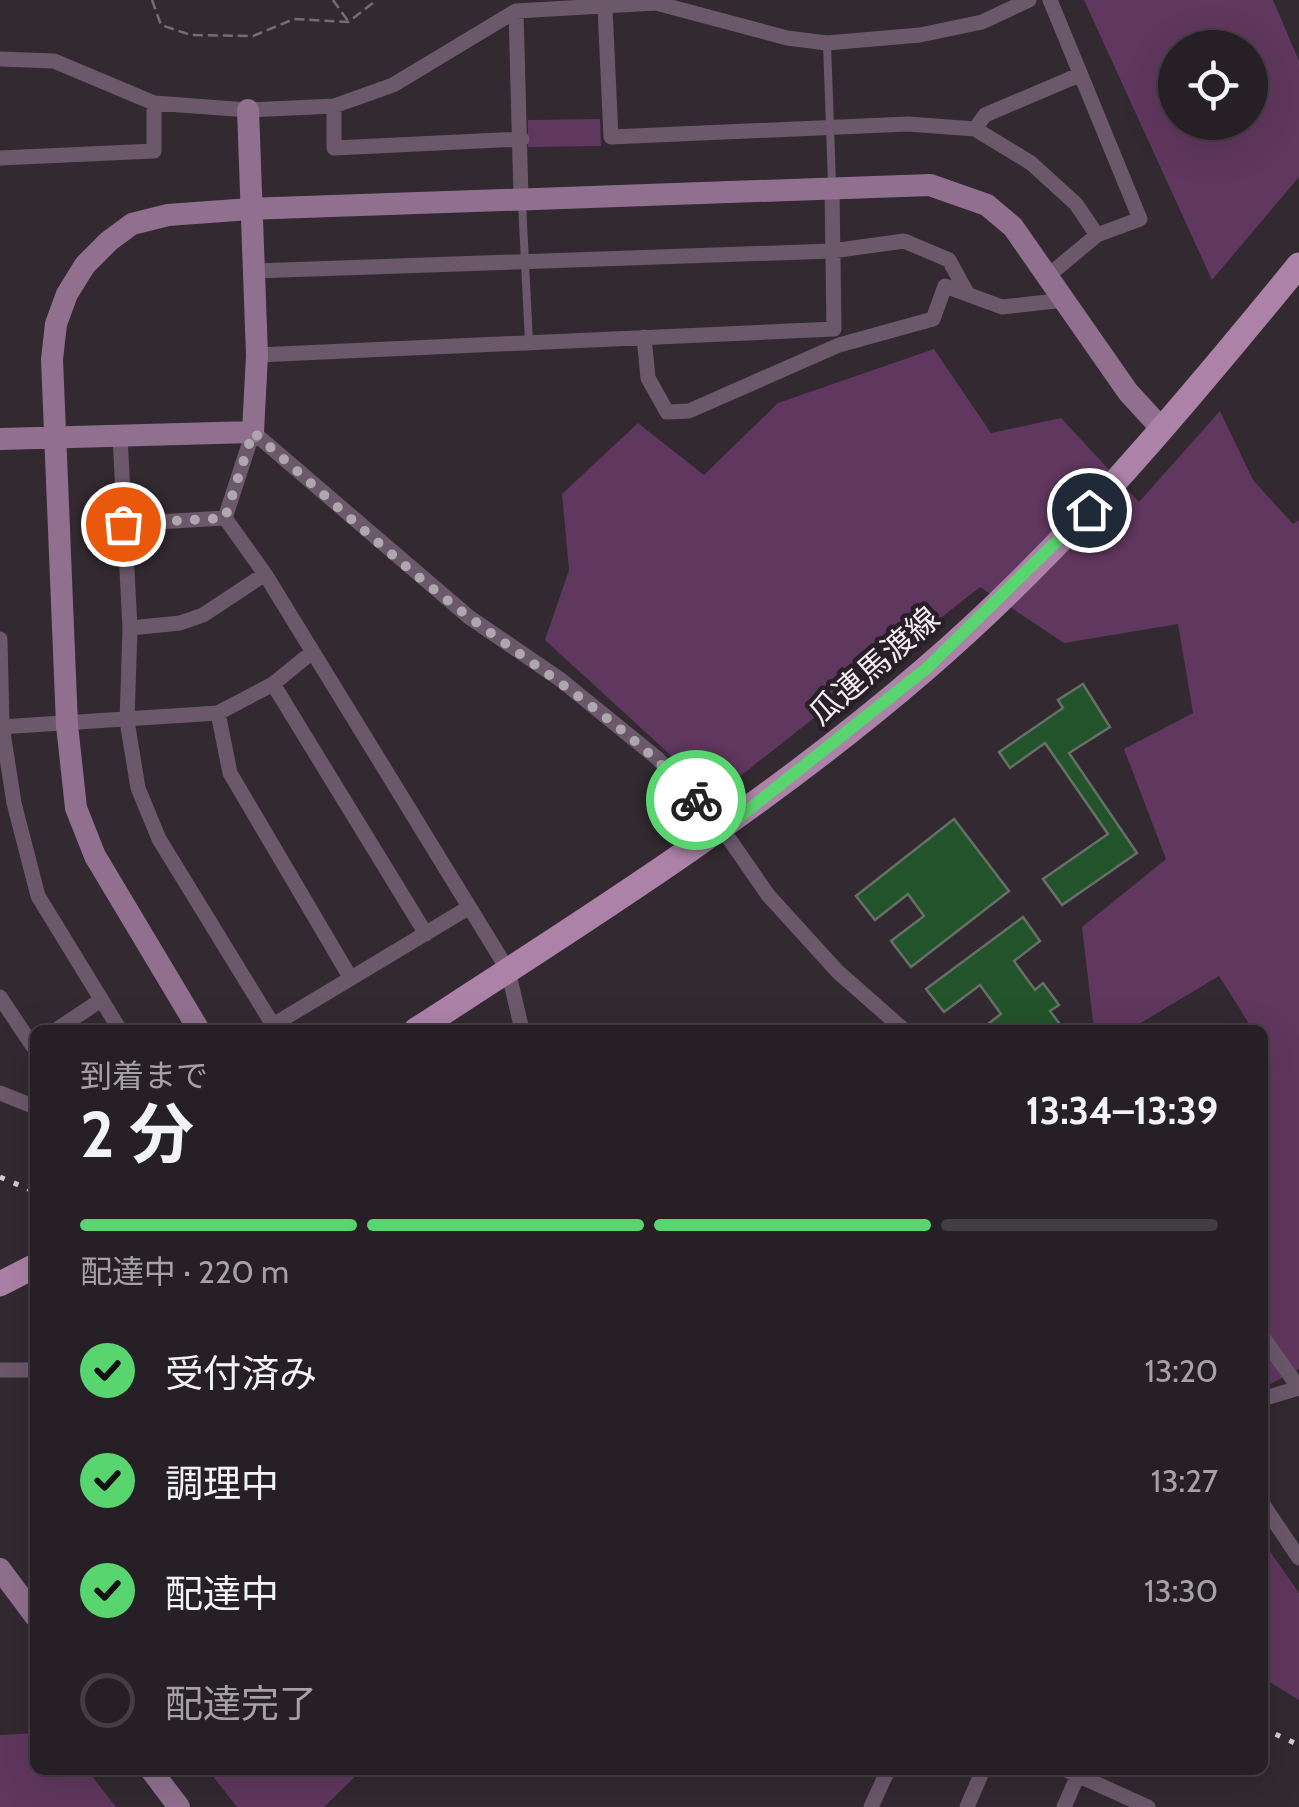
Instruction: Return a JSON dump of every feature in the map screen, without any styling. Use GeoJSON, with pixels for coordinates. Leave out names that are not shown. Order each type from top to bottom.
{"type":"FeatureCollection","features":[{"type":"Feature","properties":{"kind":"main road","name":"瓜連馬渡線"},"geometry":{"type":"LineString","coordinates":[[424,1025],[723,830],[927,668],[1062,538],[1162,428],[1299,265]]}},
{"type":"Feature","properties":{"kind":"main road"},"geometry":{"type":"LineString","coordinates":[[0,1284],[30,1269]]}},
{"type":"Feature","properties":{"kind":"street"},"geometry":{"type":"LineString","coordinates":[[0,59],[54,61],[154,103],[248,110],[334,106],[393,85],[516,11],[656,4],[787,38],[827,43],[920,35],[982,22],[1029,0]]}},
{"type":"Feature","properties":{"kind":"street"},"geometry":{"type":"LineString","coordinates":[[1049,276],[1097,235],[1140,219],[1050,0]]}},
{"type":"Feature","properties":{"kind":"street"},"geometry":{"type":"LineString","coordinates":[[605,8],[610,137],[908,124],[975,129],[1031,164],[1076,204],[1097,235]]}},
{"type":"Feature","properties":{"kind":"street"},"geometry":{"type":"LineString","coordinates":[[516,11],[522,198]]}},
{"type":"Feature","properties":{"kind":"street"},"geometry":{"type":"LineString","coordinates":[[975,129],[984,115],[1080,76]]}},
{"type":"Feature","properties":{"kind":"street"},"geometry":{"type":"LineString","coordinates":[[0,158],[154,150],[154,103]]}},
{"type":"Feature","properties":{"kind":"street"},"geometry":{"type":"LineString","coordinates":[[334,106],[334,148],[522,139]]}},
{"type":"Feature","properties":{"kind":"street"},"geometry":{"type":"LineString","coordinates":[[225,518],[253,432],[256,355],[248,110]]}},
{"type":"Feature","properties":{"kind":"street"},"geometry":{"type":"LineString","coordinates":[[195,1025],[96,856],[76,808],[66,725],[54,439],[56,324],[67,294],[86,266],[132,224],[168,215],[250,209],[930,185],[986,205],[1013,228],[1128,392],[1162,428]]}},
{"type":"Feature","properties":{"kind":"street"},"geometry":{"type":"LineString","coordinates":[[256,355],[834,330],[832,189]]}},
{"type":"Feature","properties":{"kind":"street"},"geometry":{"type":"LineString","coordinates":[[253,270],[832,251],[904,241],[949,260],[967,293]]}},
{"type":"Feature","properties":{"kind":"street"},"geometry":{"type":"LineString","coordinates":[[644,338],[648,378],[666,412],[688,411],[839,345],[933,319],[945,286],[1002,308],[1065,300]]}},
{"type":"Feature","properties":{"kind":"street"},"geometry":{"type":"LineString","coordinates":[[0,439],[253,432],[469,617],[562,680],[658,758],[723,830],[768,895],[838,972],[898,1025]]}},
{"type":"Feature","properties":{"kind":"street"},"geometry":{"type":"LineString","coordinates":[[120,436],[130,628],[127,721],[138,788],[159,839],[273,1025],[468,908]]}},
{"type":"Feature","properties":{"kind":"street"},"geometry":{"type":"LineString","coordinates":[[123,524],[225,518]]}},
{"type":"Feature","properties":{"kind":"street"},"geometry":{"type":"LineString","coordinates":[[225,518],[266,574],[508,970],[521,1025]]}},
{"type":"Feature","properties":{"kind":"street"},"geometry":{"type":"LineString","coordinates":[[130,628],[180,623],[203,615],[266,574]]}},
{"type":"Feature","properties":{"kind":"street"},"geometry":{"type":"LineString","coordinates":[[0,639],[1,726],[14,803],[38,896],[117,1025]]}},
{"type":"Feature","properties":{"kind":"street"},"geometry":{"type":"LineString","coordinates":[[1,726],[218,713],[272,684],[312,653]]}},
{"type":"Feature","properties":{"kind":"street"},"geometry":{"type":"LineString","coordinates":[[272,684],[426,934]]}},
{"type":"Feature","properties":{"kind":"street"},"geometry":{"type":"LineString","coordinates":[[218,713],[230,773],[350,977]]}},
{"type":"Feature","properties":{"kind":"street"},"geometry":{"type":"LineString","coordinates":[[0,997],[30,1043]]}},
{"type":"Feature","properties":{"kind":"street"},"geometry":{"type":"LineString","coordinates":[[64,1025],[101,1000]]}},
{"type":"Feature","properties":{"kind":"street"},"geometry":{"type":"LineString","coordinates":[[0,1093],[30,1105]]}},
{"type":"Feature","properties":{"kind":"street"},"geometry":{"type":"LineString","coordinates":[[1268,1344],[1299,1388],[1268,1398]]}},
{"type":"Feature","properties":{"kind":"street"},"geometry":{"type":"LineString","coordinates":[[0,1370],[30,1370]]}},
{"type":"Feature","properties":{"kind":"street"},"geometry":{"type":"LineString","coordinates":[[1268,1512],[1299,1558]]}},
{"type":"Feature","properties":{"kind":"street"},"geometry":{"type":"LineString","coordinates":[[0,1569],[30,1609]]}},
{"type":"Feature","properties":{"kind":"street"},"geometry":{"type":"LineString","coordinates":[[155,1775],[179,1807]]}},
{"type":"Feature","properties":{"kind":"street"},"geometry":{"type":"LineString","coordinates":[[871,1807],[886,1775]]}},
{"type":"Feature","properties":{"kind":"street"},"geometry":{"type":"LineString","coordinates":[[967,1807],[981,1775]]}},
{"type":"Feature","properties":{"kind":"street"},"geometry":{"type":"LineString","coordinates":[[1064,1807],[1072,1775]]}},
{"type":"Feature","properties":{"kind":"street"},"geometry":{"type":"LineString","coordinates":[[1076,1775],[1148,1807]]}},
{"type":"Feature","properties":{"kind":"lane"},"geometry":{"type":"LineString","coordinates":[[827,43],[832,189]]}},
{"type":"Feature","properties":{"kind":"lane"},"geometry":{"type":"LineString","coordinates":[[522,198],[529,342]]}},
{"type":"Feature","properties":{"kind":"path"},"geometry":{"type":"LineString","coordinates":[[152,0],[162,25],[191,35],[253,36],[294,19],[348,22],[377,0]]}},
{"type":"Feature","properties":{"kind":"path"},"geometry":{"type":"LineString","coordinates":[[332,0],[348,22]]}},
{"type":"Feature","properties":{"kind":"shaded area"},"geometry":{"type":"Polygon","coordinates":[[[1084,0],[1273,0],[1299,61],[1299,177],[1212,280],[1084,0]]]}},
{"type":"Feature","properties":{"kind":"shaded area"},"geometry":{"type":"Polygon","coordinates":[[[600,119],[601,146],[528,147],[528,120],[600,119]]]}},
{"type":"Feature","properties":{"kind":"shaded area"},"geometry":{"type":"Polygon","coordinates":[[[934,349],[991,433],[1061,418],[1139,502],[1220,411],[1253,480],[1293,524],[1299,520],[1299,1369],[1268,1385],[1268,1025],[1250,1025],[1219,976],[1137,1025],[1093,1025],[1082,927],[1166,859],[1124,749],[1193,713],[1178,624],[1064,643],[980,587],[715,796],[545,640],[569,570],[562,494],[638,423],[704,475],[778,403],[934,349]]]}},
{"type":"Feature","properties":{"kind":"shaded area"},"geometry":{"type":"Polygon","coordinates":[[[1268,1549],[1299,1593],[1299,1700],[1268,1681],[1268,1549]]]}},
{"type":"Feature","properties":{"kind":"shaded area"},"geometry":{"type":"Polygon","coordinates":[[[30,1733],[30,1775],[91,1775],[116,1807],[0,1807],[0,1735],[30,1733]]]}},
{"type":"Feature","properties":{"kind":"shaded area"},"geometry":{"type":"Polygon","coordinates":[[[212,1775],[357,1775],[324,1807],[237,1807],[212,1775]]]}},
{"type":"Feature","properties":{"kind":"building"},"geometry":{"type":"Polygon","coordinates":[[[1083,684],[1110,727],[1069,753],[1137,853],[1062,905],[1043,879],[1108,834],[1045,743],[1010,768],[999,752],[1063,708],[1058,700],[1083,684]]]}},
{"type":"Feature","properties":{"kind":"building"},"geometry":{"type":"Polygon","coordinates":[[[954,819],[1009,891],[911,967],[891,941],[924,916],[908,894],[875,920],[856,896],[954,819]]]}},
{"type":"Feature","properties":{"kind":"building"},"geometry":{"type":"Polygon","coordinates":[[[1023,917],[1040,941],[1014,961],[1035,990],[1043,983],[1059,1005],[1050,1011],[1059,1023],[987,1025],[1001,1014],[980,985],[944,1012],[926,989],[1023,917]]]}},
{"type":"Feature","properties":{"kind":"railway"},"geometry":{"type":"LineString","coordinates":[[0,1177],[30,1190]]}},
{"type":"Feature","properties":{"kind":"railway"},"geometry":{"type":"LineString","coordinates":[[1268,1731],[1299,1745]]}},
{"type":"Feature","properties":{"kind":"way so far"},"geometry":{"type":"LineString","coordinates":[[123,524],[225,518],[253,432],[469,617],[562,680],[658,758],[696,800]]}},
{"type":"Feature","properties":{"kind":"route"},"geometry":{"type":"LineString","coordinates":[[696,800],[723,830],[927,668],[1089,510]]}}]}
